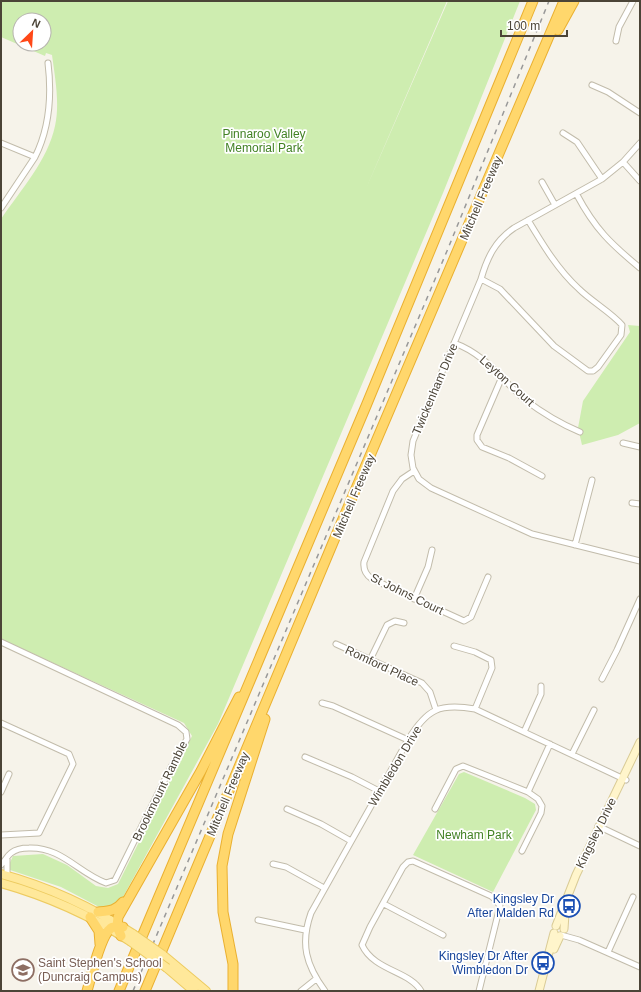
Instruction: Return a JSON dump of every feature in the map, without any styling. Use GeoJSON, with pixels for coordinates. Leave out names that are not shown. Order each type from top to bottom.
{"type":"FeatureCollection","features":[{"type":"Feature","properties":{"kind":"highway","name":"Mitchell Freeway"},"geometry":{"type":"LineString","coordinates":[[119,991],[256,671],[533,1]]}},
{"type":"Feature","properties":{"kind":"highway","name":"Mitchell Freeway"},"geometry":{"type":"LineString","coordinates":[[145,991],[564,1]]}},
{"type":"Feature","properties":{"kind":"highway"},"geometry":{"type":"LineString","coordinates":[[540,58],[574,1]]}},
{"type":"Feature","properties":{"kind":"highway"},"geometry":{"type":"LineString","coordinates":[[233,988],[233,964],[224,912],[222,866],[228,834],[285,660]]}},
{"type":"Feature","properties":{"kind":"highway"},"geometry":{"type":"LineString","coordinates":[[100,947],[118,928],[118,917],[200,771],[230,711],[256,671]]}},
{"type":"Feature","properties":{"kind":"highway"},"geometry":{"type":"LineString","coordinates":[[87,991],[100,947],[99,931],[94,915],[118,908],[131,893]]}},
{"type":"Feature","properties":{"kind":"main road","name":"Kingsley Drive"},"geometry":{"type":"LineString","coordinates":[[624,779],[640,742]]}},
{"type":"Feature","properties":{"kind":"main road","name":"Kingsley Drive"},"geometry":{"type":"LineString","coordinates":[[542,991],[569,900],[600,827],[640,750]]}},
{"type":"Feature","properties":{"kind":"main road"},"geometry":{"type":"LineString","coordinates":[[4,874],[45,887],[118,928],[206,991]]}},
{"type":"Feature","properties":{"kind":"main road"},"geometry":{"type":"LineString","coordinates":[[1,883],[94,915]]}},
{"type":"Feature","properties":{"kind":"main road","name":"Kingsley Drive"},"geometry":{"type":"LineString","coordinates":[[539,991],[560,932]]}},
{"type":"Feature","properties":{"kind":"main road"},"geometry":{"type":"LineString","coordinates":[[169,965],[194,991]]}},
{"type":"Feature","properties":{"kind":"street"},"geometry":{"type":"LineString","coordinates":[[616,41],[619,27],[633,1]]}},
{"type":"Feature","properties":{"kind":"street"},"geometry":{"type":"LineString","coordinates":[[1,208],[35,157],[46,131],[50,91],[48,63]]}},
{"type":"Feature","properties":{"kind":"street"},"geometry":{"type":"LineString","coordinates":[[592,85],[608,92],[640,113]]}},
{"type":"Feature","properties":{"kind":"street"},"geometry":{"type":"LineString","coordinates":[[563,133],[578,142],[602,179]]}},
{"type":"Feature","properties":{"kind":"street"},"geometry":{"type":"LineString","coordinates":[[1,143],[35,157]]}},
{"type":"Feature","properties":{"kind":"street","name":"Twickenham Drive"},"geometry":{"type":"LineString","coordinates":[[414,472],[411,458],[412,444],[486,261],[498,242],[511,230],[555,204],[577,195],[602,179],[623,162],[640,143]]}},
{"type":"Feature","properties":{"kind":"street"},"geometry":{"type":"LineString","coordinates":[[623,162],[640,181]]}},
{"type":"Feature","properties":{"kind":"street"},"geometry":{"type":"LineString","coordinates":[[542,182],[555,204]]}},
{"type":"Feature","properties":{"kind":"street"},"geometry":{"type":"LineString","coordinates":[[577,195],[589,218],[611,244],[640,268]]}},
{"type":"Feature","properties":{"kind":"street"},"geometry":{"type":"LineString","coordinates":[[480,279],[504,292],[560,351],[588,371],[595,370],[598,367],[621,334],[622,325],[598,306],[566,276],[547,251],[528,220]]}},
{"type":"Feature","properties":{"kind":"street","name":"Leyton Court"},"geometry":{"type":"LineString","coordinates":[[454,343],[480,356],[530,403],[568,427],[580,432]]}},
{"type":"Feature","properties":{"kind":"street"},"geometry":{"type":"LineString","coordinates":[[502,377],[477,434],[477,440],[482,447],[542,476]]}},
{"type":"Feature","properties":{"kind":"street"},"geometry":{"type":"LineString","coordinates":[[623,443],[640,447]]}},
{"type":"Feature","properties":{"kind":"street"},"geometry":{"type":"LineString","coordinates":[[414,472],[428,486],[532,534],[575,546],[640,561]]}},
{"type":"Feature","properties":{"kind":"street","name":"St Johns Court"},"geometry":{"type":"LineString","coordinates":[[414,472],[402,479],[392,491],[364,567],[366,573],[370,578],[462,620],[467,620],[472,617],[488,577]]}},
{"type":"Feature","properties":{"kind":"street"},"geometry":{"type":"LineString","coordinates":[[575,546],[592,480]]}},
{"type":"Feature","properties":{"kind":"street"},"geometry":{"type":"LineString","coordinates":[[632,503],[640,504]]}},
{"type":"Feature","properties":{"kind":"street"},"geometry":{"type":"LineString","coordinates":[[414,598],[428,567],[432,550]]}},
{"type":"Feature","properties":{"kind":"street"},"geometry":{"type":"LineString","coordinates":[[602,679],[618,650],[640,600]]}},
{"type":"Feature","properties":{"kind":"street"},"geometry":{"type":"LineString","coordinates":[[370,660],[387,625],[395,621],[404,623]]}},
{"type":"Feature","properties":{"kind":"street","name":"Brookmount Ramble"},"geometry":{"type":"LineString","coordinates":[[1,642],[178,725],[186,732],[187,739],[171,767],[116,880],[106,883],[97,880],[68,859],[51,850],[41,847],[21,848],[11,852],[1,865]]}},
{"type":"Feature","properties":{"kind":"street","name":"Romford Place"},"geometry":{"type":"LineString","coordinates":[[336,644],[422,683],[430,692],[436,710]]}},
{"type":"Feature","properties":{"kind":"street"},"geometry":{"type":"LineString","coordinates":[[454,646],[475,652],[490,660],[492,668],[475,709]]}},
{"type":"Feature","properties":{"kind":"street"},"geometry":{"type":"LineString","coordinates":[[524,732],[541,694],[541,686]]}},
{"type":"Feature","properties":{"kind":"street"},"geometry":{"type":"LineString","coordinates":[[322,703],[408,740]]}},
{"type":"Feature","properties":{"kind":"street","name":"Wimbledon Drive"},"geometry":{"type":"LineString","coordinates":[[325,991],[316,979],[305,947],[305,930],[311,913],[408,740],[417,725],[429,713],[455,706],[475,709],[624,779]]}},
{"type":"Feature","properties":{"kind":"street"},"geometry":{"type":"LineString","coordinates":[[572,754],[594,710]]}},
{"type":"Feature","properties":{"kind":"street"},"geometry":{"type":"LineString","coordinates":[[1,723],[69,754],[73,764],[39,833],[1,835]]}},
{"type":"Feature","properties":{"kind":"street"},"geometry":{"type":"LineString","coordinates":[[528,792],[550,744]]}},
{"type":"Feature","properties":{"kind":"street"},"geometry":{"type":"LineString","coordinates":[[305,757],[352,776],[379,792]]}},
{"type":"Feature","properties":{"kind":"street"},"geometry":{"type":"LineString","coordinates":[[435,809],[456,769],[462,766],[528,792],[538,799],[542,806],[541,812],[522,851]]}},
{"type":"Feature","properties":{"kind":"street"},"geometry":{"type":"LineString","coordinates":[[1,792],[9,774]]}},
{"type":"Feature","properties":{"kind":"street"},"geometry":{"type":"LineString","coordinates":[[287,809],[321,824],[351,841]]}},
{"type":"Feature","properties":{"kind":"street"},"geometry":{"type":"LineString","coordinates":[[600,827],[640,846]]}},
{"type":"Feature","properties":{"kind":"street"},"geometry":{"type":"LineString","coordinates":[[4,874],[7,859]]}},
{"type":"Feature","properties":{"kind":"street"},"geometry":{"type":"LineString","coordinates":[[421,991],[413,981],[382,966],[363,948],[364,938],[403,867],[408,862],[413,861],[496,900],[500,906],[479,991]]}},
{"type":"Feature","properties":{"kind":"street"},"geometry":{"type":"LineString","coordinates":[[273,864],[286,867],[324,888]]}},
{"type":"Feature","properties":{"kind":"street"},"geometry":{"type":"LineString","coordinates":[[608,952],[633,897]]}},
{"type":"Feature","properties":{"kind":"street"},"geometry":{"type":"LineString","coordinates":[[384,904],[443,935]]}},
{"type":"Feature","properties":{"kind":"street"},"geometry":{"type":"LineString","coordinates":[[258,920],[305,930]]}},
{"type":"Feature","properties":{"kind":"street"},"geometry":{"type":"LineString","coordinates":[[560,932],[640,967]]}},
{"type":"Feature","properties":{"kind":"street"},"geometry":{"type":"LineString","coordinates":[[301,991],[316,979]]}},
{"type":"Feature","properties":{"kind":"green space","name":"Pinnaroo Valley Memorial Park"},"geometry":{"type":"Polygon","coordinates":[[[1,1],[447,1],[365,191],[448,1],[520,1],[443,193],[218,724],[123,897],[111,906],[101,908],[61,887],[7,869],[13,856],[43,854],[67,865],[96,886],[108,888],[118,884],[192,736],[184,723],[1,639],[1,219],[40,163],[55,126],[57,108],[52,55],[46,53],[45,56],[36,52],[52,52],[52,12],[12,12],[12,42],[1,37],[1,1]]]}},
{"type":"Feature","properties":{"kind":"green space"},"geometry":{"type":"Polygon","coordinates":[[[628,325],[640,326],[640,423],[618,435],[582,445],[578,428],[583,401],[630,332],[628,325]]]}},
{"type":"Feature","properties":{"kind":"green space","name":"Newham Park"},"geometry":{"type":"Polygon","coordinates":[[[464,772],[525,798],[535,804],[536,810],[493,892],[413,855],[459,774],[464,772]]]}},
{"type":"Feature","properties":{"kind":"railway"},"geometry":{"type":"LineString","coordinates":[[133,991],[447,251],[549,1]]}},
{"type":"Feature","properties":{"kind":"place","name":"Kingsley Dr After Malden Rd"},"geometry":{"type":"Point","coordinates":[569,906]}},
{"type":"Feature","properties":{"kind":"place","name":"Kingsley Dr After Wimbledon Dr"},"geometry":{"type":"Point","coordinates":[543,963]}},
{"type":"Feature","properties":{"kind":"place","name":"Saint Stephen's School (Duncraig Campus)"},"geometry":{"type":"Point","coordinates":[23,970]}}]}
